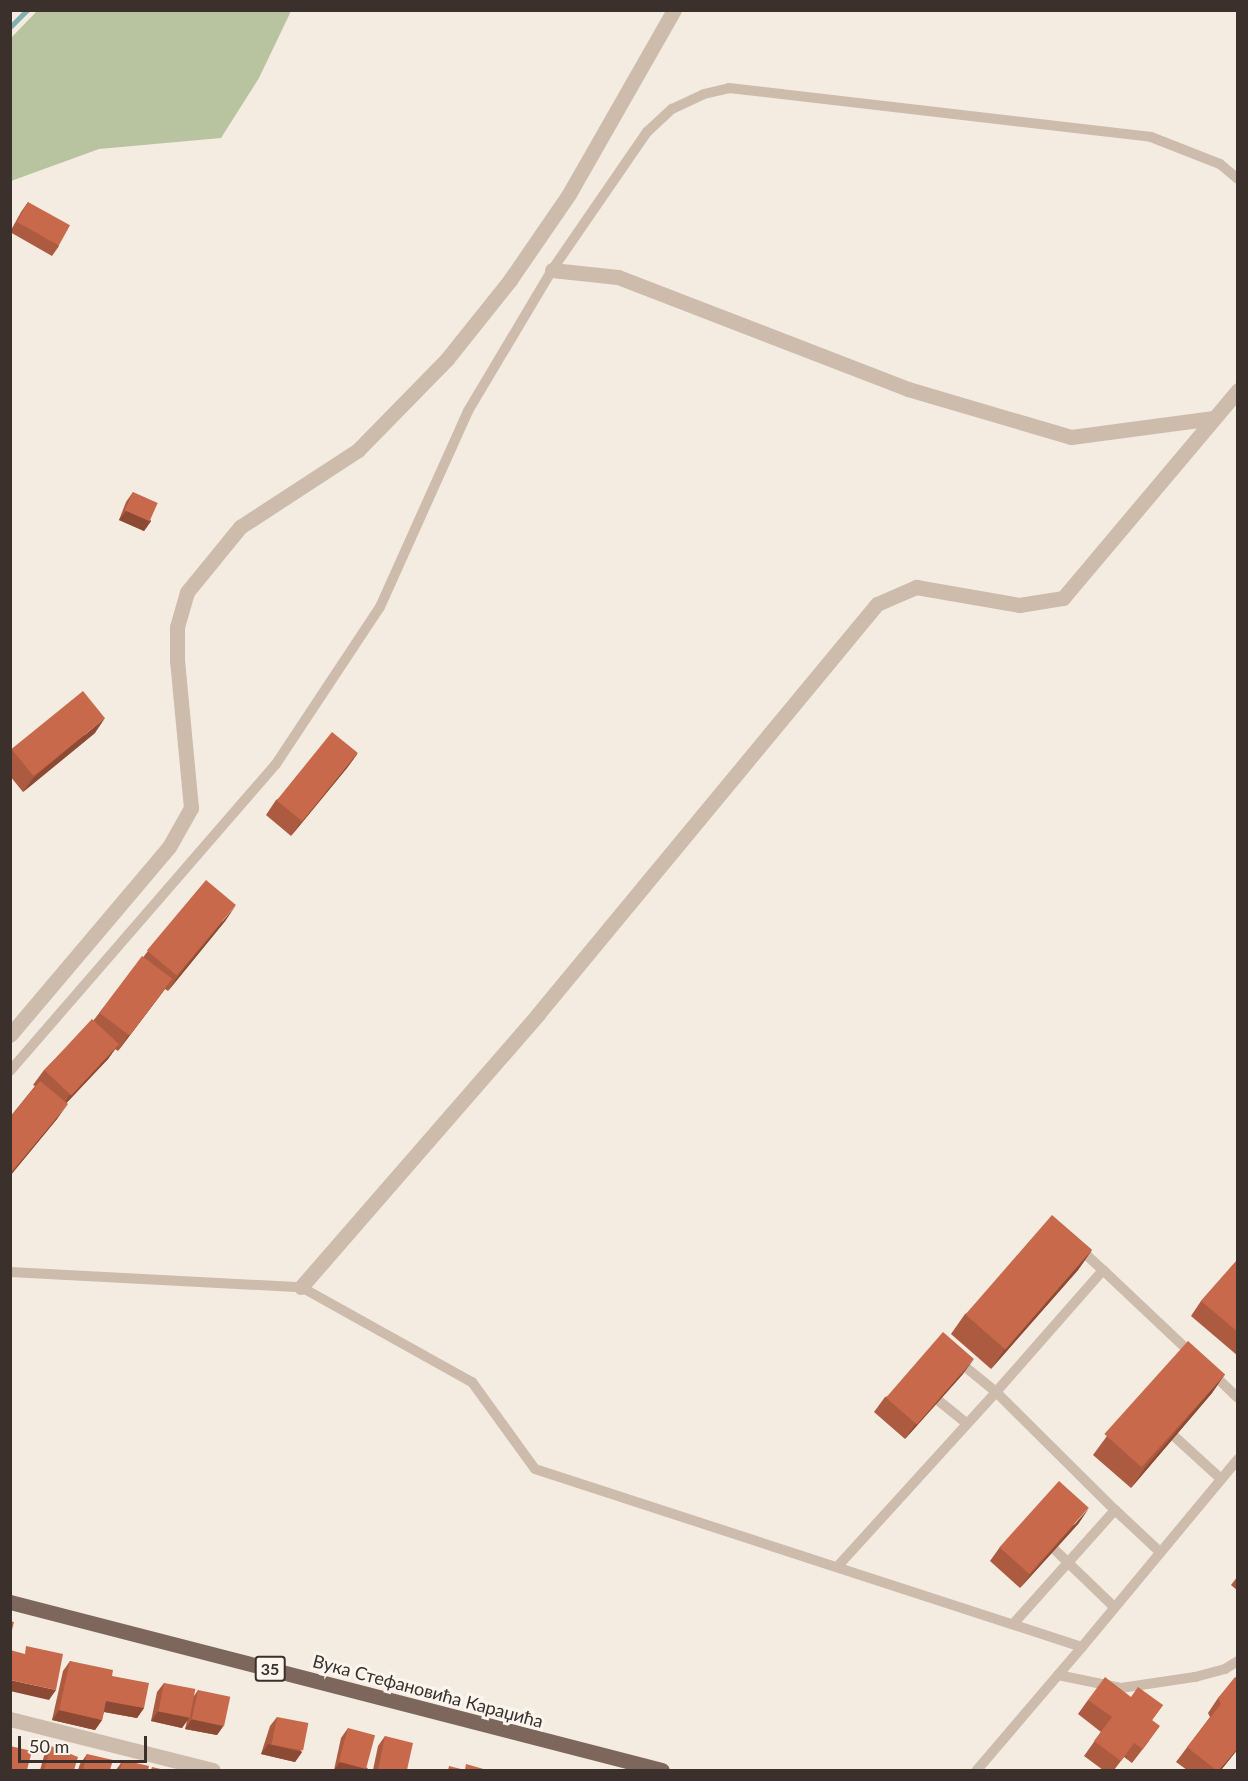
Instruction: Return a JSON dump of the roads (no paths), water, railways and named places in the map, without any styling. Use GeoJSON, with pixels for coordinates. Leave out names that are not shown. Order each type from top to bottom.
{"type":"FeatureCollection","features":[{"type":"Feature","properties":{"kind":"main road","name":"Вука Стефановића Караџића"},"geometry":{"type":"LineString","coordinates":[[10,1602],[662,1770]]}},
{"type":"Feature","properties":{"kind":"street"},"geometry":{"type":"LineString","coordinates":[[10,1035],[169,847],[191,808],[177,660],[177,627],[187,592],[240,528],[358,450],[447,358],[510,280],[569,194],[674,10]]}},
{"type":"Feature","properties":{"kind":"street"},"geometry":{"type":"LineString","coordinates":[[552,270],[618,277],[908,389],[1071,436],[1214,418]]}},
{"type":"Feature","properties":{"kind":"street"},"geometry":{"type":"LineString","coordinates":[[301,1287],[538,1014],[877,604],[916,587],[1019,605],[1063,598],[1238,390]]}},
{"type":"Feature","properties":{"kind":"street"},"geometry":{"type":"LineString","coordinates":[[10,1719],[194,1769],[213,1770]]}},
{"type":"Feature","properties":{"kind":"lane"},"geometry":{"type":"LineString","coordinates":[[10,1071],[276,764],[380,608],[468,411],[552,270],[647,132],[672,109],[704,94],[729,88],[1151,138],[1220,164],[1238,179]]}},
{"type":"Feature","properties":{"kind":"lane"},"geometry":{"type":"LineString","coordinates":[[1066,1247],[1072,1241],[1238,1398]]}},
{"type":"Feature","properties":{"kind":"lane"},"geometry":{"type":"LineString","coordinates":[[837,1567],[1103,1270]]}},
{"type":"Feature","properties":{"kind":"lane"},"geometry":{"type":"LineString","coordinates":[[10,1272],[301,1287],[472,1382],[536,1469],[1082,1647]]}},
{"type":"Feature","properties":{"kind":"lane"},"geometry":{"type":"LineString","coordinates":[[954,1366],[960,1359],[1160,1552]]}},
{"type":"Feature","properties":{"kind":"lane"},"geometry":{"type":"LineString","coordinates":[[939,1401],[967,1424]]}},
{"type":"Feature","properties":{"kind":"lane"},"geometry":{"type":"LineString","coordinates":[[1175,1437],[1221,1479]]}},
{"type":"Feature","properties":{"kind":"lane"},"geometry":{"type":"LineString","coordinates":[[977,1770],[1238,1459]]}},
{"type":"Feature","properties":{"kind":"lane"},"geometry":{"type":"LineString","coordinates":[[1013,1624],[1115,1510]]}},
{"type":"Feature","properties":{"kind":"lane"},"geometry":{"type":"LineString","coordinates":[[1055,1550],[1114,1607]]}},
{"type":"Feature","properties":{"kind":"lane"},"geometry":{"type":"LineString","coordinates":[[1058,1675],[1130,1687],[1195,1677],[1226,1669],[1238,1660]]}},
{"type":"Feature","properties":{"kind":"waterway"},"geometry":{"type":"LineString","coordinates":[[10,27],[27,10]]}}]}
